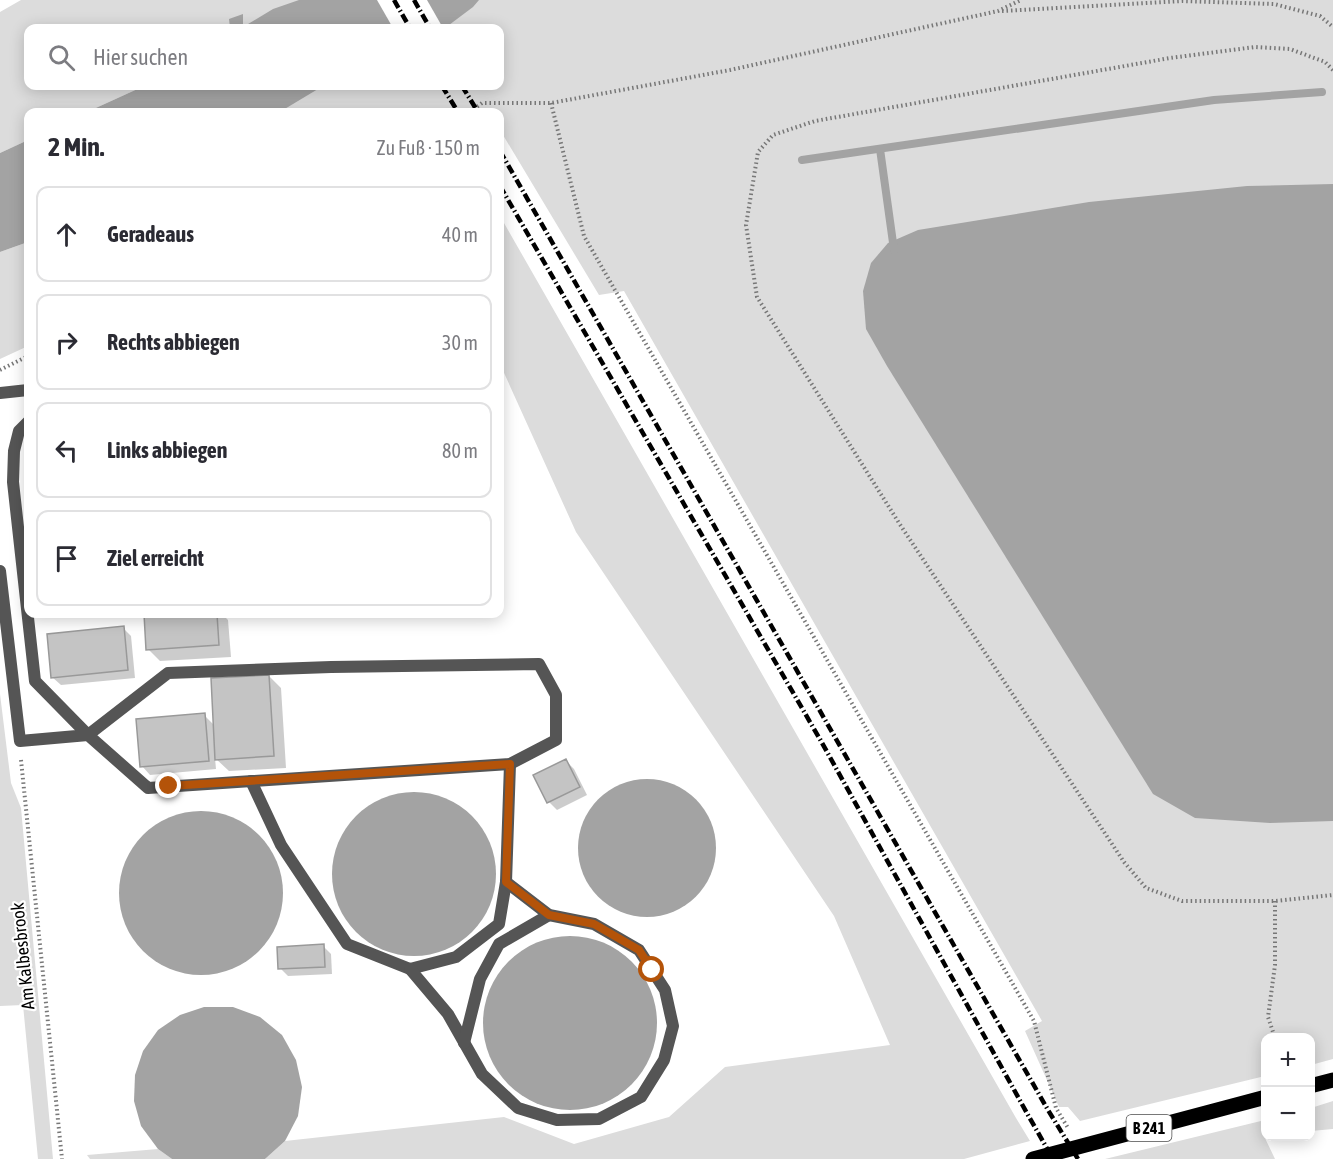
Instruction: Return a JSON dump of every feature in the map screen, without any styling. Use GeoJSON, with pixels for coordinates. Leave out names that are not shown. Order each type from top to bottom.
{"type":"FeatureCollection","features":[{"type":"Feature","properties":{"kind":"main road"},"geometry":{"type":"LineString","coordinates":[[1315,1085],[1333,1080]]}},
{"type":"Feature","properties":{"kind":"main road","name":"B 241"},"geometry":{"type":"LineString","coordinates":[[1034,1159],[1261,1098]]}},
{"type":"Feature","properties":{"kind":"lane"},"geometry":{"type":"LineString","coordinates":[[0,393],[24,390]]}},
{"type":"Feature","properties":{"kind":"lane"},"geometry":{"type":"LineString","coordinates":[[24,426],[19,431],[14,451],[14,482],[24,577]]}},
{"type":"Feature","properties":{"kind":"lane"},"geometry":{"type":"LineString","coordinates":[[0,571],[20,741],[88,735],[168,673],[331,667],[539,664],[556,695],[556,740],[510,764],[148,788],[88,735],[35,681],[28,618]]}},
{"type":"Feature","properties":{"kind":"lane"},"geometry":{"type":"LineString","coordinates":[[410,969],[456,957],[499,924],[506,882],[510,764]]}},
{"type":"Feature","properties":{"kind":"lane"},"geometry":{"type":"LineString","coordinates":[[251,781],[281,845],[347,944],[410,969],[448,1014],[482,1074],[518,1108],[557,1120],[599,1119],[641,1097],[664,1060],[673,1026],[665,990],[639,950],[594,924],[549,915],[506,882]]}},
{"type":"Feature","properties":{"kind":"lane"},"geometry":{"type":"LineString","coordinates":[[464,1043],[480,979],[499,944],[549,915]]}},
{"type":"Feature","properties":{"kind":"path"},"geometry":{"type":"LineString","coordinates":[[999,11],[1021,0]]}},
{"type":"Feature","properties":{"kind":"path"},"geometry":{"type":"LineString","coordinates":[[475,108],[482,103],[551,103],[730,70],[999,11],[1182,2],[1274,4],[1320,16],[1333,27]]}},
{"type":"Feature","properties":{"kind":"path"},"geometry":{"type":"LineString","coordinates":[[1333,70],[1324,62],[1290,49],[1255,47],[1170,58],[814,121],[773,135],[758,152],[746,225],[756,297],[899,523],[1124,862],[1146,888],[1182,902],[1275,902],[1333,895]]}},
{"type":"Feature","properties":{"kind":"path"},"geometry":{"type":"LineString","coordinates":[[551,103],[584,236],[1034,1021],[1056,1108]]}},
{"type":"Feature","properties":{"kind":"path"},"geometry":{"type":"LineString","coordinates":[[0,370],[24,358]]}},
{"type":"Feature","properties":{"kind":"path","name":"Am Kalbesbrook"},"geometry":{"type":"LineString","coordinates":[[20,741],[62,1159]]}},
{"type":"Feature","properties":{"kind":"path"},"geometry":{"type":"LineString","coordinates":[[1273,1033],[1268,1017],[1275,965],[1275,902]]}},
{"type":"Feature","properties":{"kind":"shaded area"},"geometry":{"type":"Polygon","coordinates":[[[21,0],[1333,0],[1333,1059],[1315,1064],[1315,1033],[1261,1033],[1261,1077],[1080,1121],[1068,1107],[1059,1107],[1025,1031],[1042,1021],[624,291],[599,295],[504,137],[504,108],[256,108],[238,90],[504,90],[504,24],[24,24],[24,90],[135,90],[96,108],[24,108],[24,142],[0,153],[0,12],[21,0]]]}},
{"type":"Feature","properties":{"kind":"shaded area"},"geometry":{"type":"Polygon","coordinates":[[[299,0],[479,0],[450,24],[248,24],[273,9],[299,0]]]}},
{"type":"Feature","properties":{"kind":"shaded area"},"geometry":{"type":"Polygon","coordinates":[[[243,14],[243,24],[230,24],[229,19],[243,14]]]}},
{"type":"Feature","properties":{"kind":"shaded area"},"geometry":{"type":"Polygon","coordinates":[[[135,90],[316,90],[286,108],[96,108],[135,90]]]}},
{"type":"Feature","properties":{"kind":"shaded area"},"geometry":{"type":"Polygon","coordinates":[[[24,142],[24,243],[0,252],[0,153],[24,142]]]}},
{"type":"Feature","properties":{"kind":"shaded area"},"geometry":{"type":"Polygon","coordinates":[[[1333,184],[1333,821],[1270,823],[1195,818],[1153,794],[887,366],[866,329],[863,291],[871,263],[888,243],[918,230],[1089,202],[1247,186],[1333,184]]]}},
{"type":"Feature","properties":{"kind":"shaded area"},"geometry":{"type":"Polygon","coordinates":[[[504,223],[1030,1141],[964,1159],[265,1159],[285,1141],[504,1117],[574,1144],[669,1117],[725,1067],[890,1045],[834,916],[576,532],[504,373],[504,223]]]}},
{"type":"Feature","properties":{"kind":"shaded area"},"geometry":{"type":"Polygon","coordinates":[[[24,243],[24,348],[0,359],[0,252],[24,243]]]}},
{"type":"Feature","properties":{"kind":"shaded area"},"geometry":{"type":"Polygon","coordinates":[[[0,694],[11,783],[21,808],[53,1159],[38,1159],[23,1005],[0,1006],[0,694]]]}},
{"type":"Feature","properties":{"kind":"shaded area"},"geometry":{"type":"Polygon","coordinates":[[[647,779],[674,784],[686,790],[696,799],[705,809],[711,821],[716,848],[711,875],[705,887],[696,897],[686,906],[674,912],[647,917],[620,912],[608,906],[598,897],[589,887],[583,875],[578,848],[583,821],[589,809],[598,799],[608,790],[620,784],[647,779]]]}},
{"type":"Feature","properties":{"kind":"shaded area"},"geometry":{"type":"Polygon","coordinates":[[[414,792],[430,793],[445,798],[472,816],[490,843],[495,858],[495,890],[490,905],[472,932],[445,950],[430,955],[414,956],[398,955],[383,950],[356,932],[338,905],[333,890],[332,874],[333,858],[338,843],[356,816],[383,798],[398,793],[414,792]]]}},
{"type":"Feature","properties":{"kind":"shaded area"},"geometry":{"type":"Polygon","coordinates":[[[201,811],[232,817],[259,835],[277,862],[283,893],[277,924],[259,951],[232,969],[201,975],[170,969],[143,951],[125,924],[119,893],[125,862],[143,835],[170,817],[201,811]]]}},
{"type":"Feature","properties":{"kind":"shaded area"},"geometry":{"type":"Polygon","coordinates":[[[570,936],[603,943],[618,951],[631,962],[642,975],[650,990],[657,1023],[650,1056],[642,1071],[631,1084],[618,1095],[603,1103],[570,1110],[537,1103],[522,1095],[509,1084],[498,1071],[490,1056],[483,1023],[490,990],[498,975],[509,962],[522,951],[537,943],[570,936]]]}},
{"type":"Feature","properties":{"kind":"shaded area"},"geometry":{"type":"Polygon","coordinates":[[[204,1007],[233,1007],[260,1017],[282,1035],[296,1060],[302,1087],[298,1116],[285,1141],[265,1159],[172,1159],[158,1149],[141,1126],[134,1101],[135,1075],[143,1051],[158,1030],[180,1015],[204,1007]]]}},
{"type":"Feature","properties":{"kind":"shaded area"},"geometry":{"type":"Polygon","coordinates":[[[1333,1101],[1333,1129],[1315,1131],[1315,1107],[1333,1101]]]}},
{"type":"Feature","properties":{"kind":"shaded area"},"geometry":{"type":"Polygon","coordinates":[[[1261,1121],[1261,1141],[1266,1141],[1275,1159],[1105,1159],[1261,1121]]]}},
{"type":"Feature","properties":{"kind":"shaded area"},"geometry":{"type":"Polygon","coordinates":[[[158,1149],[172,1159],[90,1159],[87,1155],[158,1149]]]}},
{"type":"Feature","properties":{"kind":"pier"},"geometry":{"type":"Polygon","coordinates":[[[377,0],[427,0],[441,24],[391,24],[377,0]]]}},
{"type":"Feature","properties":{"kind":"building"},"geometry":{"type":"Polygon","coordinates":[[[144,618],[217,618],[219,645],[146,650],[144,618]]]}},
{"type":"Feature","properties":{"kind":"building"},"geometry":{"type":"Polygon","coordinates":[[[124,626],[128,670],[51,678],[47,634],[124,626]]]}},
{"type":"Feature","properties":{"kind":"building"},"geometry":{"type":"Polygon","coordinates":[[[269,675],[274,756],[215,760],[211,678],[269,675]]]}},
{"type":"Feature","properties":{"kind":"building"},"geometry":{"type":"Polygon","coordinates":[[[205,713],[209,761],[140,767],[136,719],[205,713]]]}},
{"type":"Feature","properties":{"kind":"building"},"geometry":{"type":"Polygon","coordinates":[[[566,759],[580,787],[547,803],[533,775],[566,759]]]}},
{"type":"Feature","properties":{"kind":"building"},"geometry":{"type":"Polygon","coordinates":[[[324,944],[325,967],[278,969],[277,947],[324,944]]]}},
{"type":"Feature","properties":{"kind":"waterway"},"geometry":{"type":"LineString","coordinates":[[802,160],[1214,100],[1322,92]]}},
{"type":"Feature","properties":{"kind":"waterway"},"geometry":{"type":"LineString","coordinates":[[880,149],[894,250]]}},
{"type":"Feature","properties":{"kind":"railway"},"geometry":{"type":"LineString","coordinates":[[394,0],[408,24]]}},
{"type":"Feature","properties":{"kind":"railway"},"geometry":{"type":"LineString","coordinates":[[414,0],[428,24]]}},
{"type":"Feature","properties":{"kind":"railway"},"geometry":{"type":"LineString","coordinates":[[444,90],[456,108]]}},
{"type":"Feature","properties":{"kind":"railway"},"geometry":{"type":"LineString","coordinates":[[464,90],[476,108]]}},
{"type":"Feature","properties":{"kind":"railway"},"geometry":{"type":"LineString","coordinates":[[504,158],[1078,1159]]}},
{"type":"Feature","properties":{"kind":"railway"},"geometry":{"type":"LineString","coordinates":[[504,193],[821,741],[1053,1159]]}},
{"type":"Feature","properties":{"kind":"route"},"geometry":{"type":"LineString","coordinates":[[169,786],[510,764],[506,882],[549,915],[594,924],[639,950],[652,970]]}}]}
